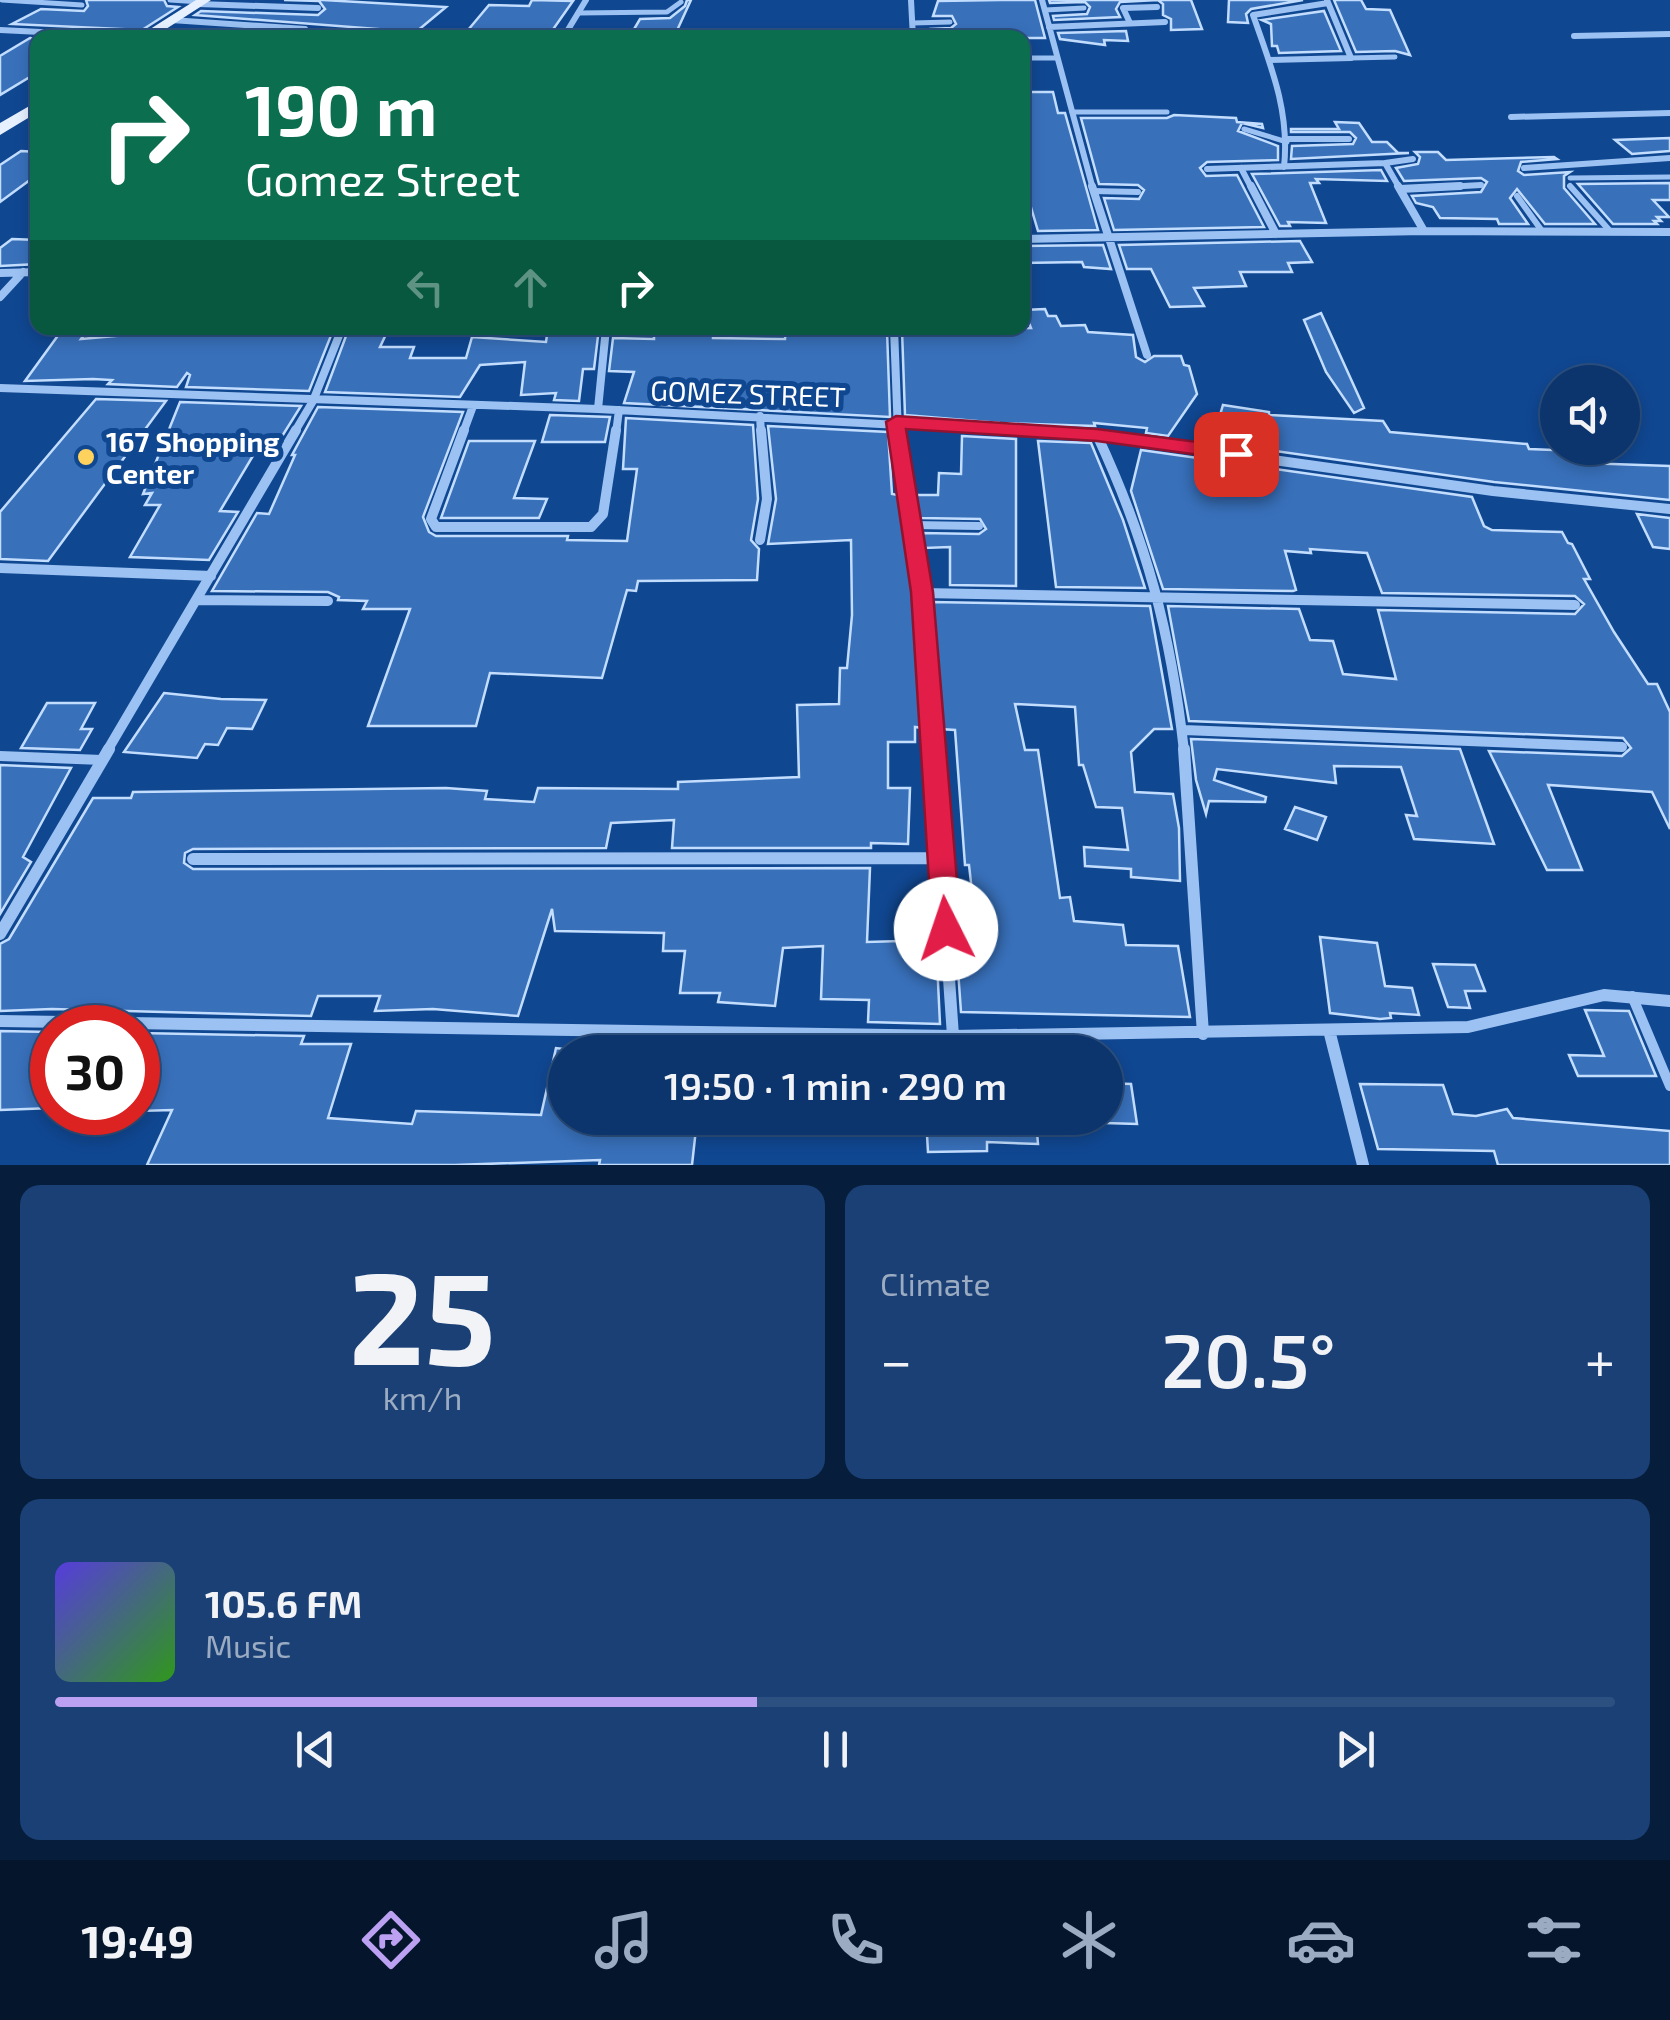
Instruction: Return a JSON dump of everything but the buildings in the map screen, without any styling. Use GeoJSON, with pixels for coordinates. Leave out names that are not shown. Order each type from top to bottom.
{"type":"FeatureCollection","features":[{"type":"Feature","properties":{"kind":"main road"},"geometry":{"type":"LineString","coordinates":[[155,30],[202,2]]}},
{"type":"Feature","properties":{"kind":"main road"},"geometry":{"type":"LineString","coordinates":[[0,130],[30,110]]}},
{"type":"Feature","properties":{"kind":"street"},"geometry":{"type":"LineString","coordinates":[[567,30],[586,0]]}},
{"type":"Feature","properties":{"kind":"street"},"geometry":{"type":"LineString","coordinates":[[912,0],[913,30]]}},
{"type":"Feature","properties":{"kind":"street"},"geometry":{"type":"LineString","coordinates":[[1042,0],[1106,238],[1147,355]]}},
{"type":"Feature","properties":{"kind":"street"},"geometry":{"type":"LineString","coordinates":[[1269,60],[1350,58],[1327,1],[1253,15],[1281,95],[1288,141],[1284,167]]}},
{"type":"Feature","properties":{"kind":"street"},"geometry":{"type":"LineString","coordinates":[[202,2],[290,10],[318,8]]}},
{"type":"Feature","properties":{"kind":"street"},"geometry":{"type":"LineString","coordinates":[[1130,24],[1123,8],[1156,7]]}},
{"type":"Feature","properties":{"kind":"street"},"geometry":{"type":"LineString","coordinates":[[171,20],[305,29]]}},
{"type":"Feature","properties":{"kind":"street"},"geometry":{"type":"LineString","coordinates":[[1049,27],[1165,22]]}},
{"type":"Feature","properties":{"kind":"street"},"geometry":{"type":"LineString","coordinates":[[1,31],[30,32]]}},
{"type":"Feature","properties":{"kind":"street"},"geometry":{"type":"LineString","coordinates":[[1574,36],[1670,34]]}},
{"type":"Feature","properties":{"kind":"street"},"geometry":{"type":"LineString","coordinates":[[1511,118],[1670,113]]}},
{"type":"Feature","properties":{"kind":"street"},"geometry":{"type":"LineString","coordinates":[[1656,114],[1670,125]]}},
{"type":"Feature","properties":{"kind":"street"},"geometry":{"type":"LineString","coordinates":[[1288,141],[1349,140]]}},
{"type":"Feature","properties":{"kind":"street"},"geometry":{"type":"LineString","coordinates":[[1206,169],[1385,163],[1412,158]]}},
{"type":"Feature","properties":{"kind":"street"},"geometry":{"type":"LineString","coordinates":[[1524,168],[1670,158]]}},
{"type":"Feature","properties":{"kind":"street"},"geometry":{"type":"LineString","coordinates":[[1385,163],[1424,231]]}},
{"type":"Feature","properties":{"kind":"street"},"geometry":{"type":"LineString","coordinates":[[1240,168],[1276,234]]}},
{"type":"Feature","properties":{"kind":"street"},"geometry":{"type":"LineString","coordinates":[[1400,189],[1481,185]]}},
{"type":"Feature","properties":{"kind":"street"},"geometry":{"type":"LineString","coordinates":[[1030,239],[1424,231],[1670,232]]}},
{"type":"Feature","properties":{"kind":"street"},"geometry":{"type":"LineString","coordinates":[[0,298],[23,272]]}},
{"type":"Feature","properties":{"kind":"street"},"geometry":{"type":"LineString","coordinates":[[0,273],[30,272]]}},
{"type":"Feature","properties":{"kind":"street"},"geometry":{"type":"LineString","coordinates":[[0,934],[313,401],[339,335]]}},
{"type":"Feature","properties":{"kind":"street"},"geometry":{"type":"LineString","coordinates":[[598,409],[605,335]]}},
{"type":"Feature","properties":{"kind":"street"},"geometry":{"type":"LineString","coordinates":[[894,335],[896,422],[922,592],[953,1035]]}},
{"type":"Feature","properties":{"kind":"street","name":"GOMEZ STREET"},"geometry":{"type":"LineString","coordinates":[[0,388],[598,409],[1097,435],[1493,491],[1670,508]]}},
{"type":"Feature","properties":{"kind":"street"},"geometry":{"type":"LineString","coordinates":[[473,406],[431,520],[436,526],[451,530],[591,528],[603,514],[619,410]]}},
{"type":"Feature","properties":{"kind":"street"},"geometry":{"type":"LineString","coordinates":[[760,416],[767,499],[760,540]]}},
{"type":"Feature","properties":{"kind":"street"},"geometry":{"type":"LineString","coordinates":[[1097,435],[1139,529],[1158,596],[1184,730],[1203,1034]]}},
{"type":"Feature","properties":{"kind":"street"},"geometry":{"type":"LineString","coordinates":[[0,568],[211,576]]}},
{"type":"Feature","properties":{"kind":"street"},"geometry":{"type":"LineString","coordinates":[[922,592],[1575,606]]}},
{"type":"Feature","properties":{"kind":"street"},"geometry":{"type":"LineString","coordinates":[[197,600],[328,601]]}},
{"type":"Feature","properties":{"kind":"street"},"geometry":{"type":"LineString","coordinates":[[1184,730],[1622,746]]}},
{"type":"Feature","properties":{"kind":"street"},"geometry":{"type":"LineString","coordinates":[[193,859],[942,858]]}},
{"type":"Feature","properties":{"kind":"street"},"geometry":{"type":"LineString","coordinates":[[1078,1035],[1468,1027],[1522,1018],[1590,997],[1632,996],[1670,1001]]}},
{"type":"Feature","properties":{"kind":"street"},"geometry":{"type":"LineString","coordinates":[[0,1021],[889,1035]]}},
{"type":"Feature","properties":{"kind":"street"},"geometry":{"type":"LineString","coordinates":[[1329,1030],[1363,1165]]}},
{"type":"Feature","properties":{"kind":"lane"},"geometry":{"type":"LineString","coordinates":[[2,0],[82,6]]}},
{"type":"Feature","properties":{"kind":"lane"},"geometry":{"type":"LineString","coordinates":[[170,0],[202,2]]}},
{"type":"Feature","properties":{"kind":"lane"},"geometry":{"type":"LineString","coordinates":[[578,13],[673,12],[681,2]]}},
{"type":"Feature","properties":{"kind":"lane"},"geometry":{"type":"LineString","coordinates":[[1044,10],[1084,8]]}},
{"type":"Feature","properties":{"kind":"lane"},"geometry":{"type":"LineString","coordinates":[[913,23],[950,22]]}},
{"type":"Feature","properties":{"kind":"lane"},"geometry":{"type":"LineString","coordinates":[[94,30],[99,27]]}},
{"type":"Feature","properties":{"kind":"lane"},"geometry":{"type":"LineString","coordinates":[[1350,58],[1395,57]]}},
{"type":"Feature","properties":{"kind":"lane"},"geometry":{"type":"LineString","coordinates":[[1030,58],[1057,58]]}},
{"type":"Feature","properties":{"kind":"lane"},"geometry":{"type":"LineString","coordinates":[[1072,112],[1167,112]]}},
{"type":"Feature","properties":{"kind":"lane"},"geometry":{"type":"LineString","coordinates":[[1244,128],[1288,141]]}},
{"type":"Feature","properties":{"kind":"lane"},"geometry":{"type":"LineString","coordinates":[[1610,231],[1570,182],[1670,177]]}},
{"type":"Feature","properties":{"kind":"lane"},"geometry":{"type":"LineString","coordinates":[[1093,191],[1138,192]]}},
{"type":"Feature","properties":{"kind":"lane"},"geometry":{"type":"LineString","coordinates":[[1517,196],[1542,231]]}},
{"type":"Feature","properties":{"kind":"lane"},"geometry":{"type":"LineString","coordinates":[[912,525],[979,526]]}},
{"type":"Feature","properties":{"kind":"lane"},"geometry":{"type":"LineString","coordinates":[[0,756],[102,760]]}},
{"type":"Feature","properties":{"kind":"lane"},"geometry":{"type":"LineString","coordinates":[[1632,996],[1670,1086]]}},
{"type":"Feature","properties":{"kind":"place","name":"167 Shopping Center"},"geometry":{"type":"Point","coordinates":[86,457]}},
{"type":"Feature","properties":{"kind":"route"},"geometry":{"type":"LineString","coordinates":[[946,929],[922,592],[896,422],[1097,435],[1236,454]]}}]}
